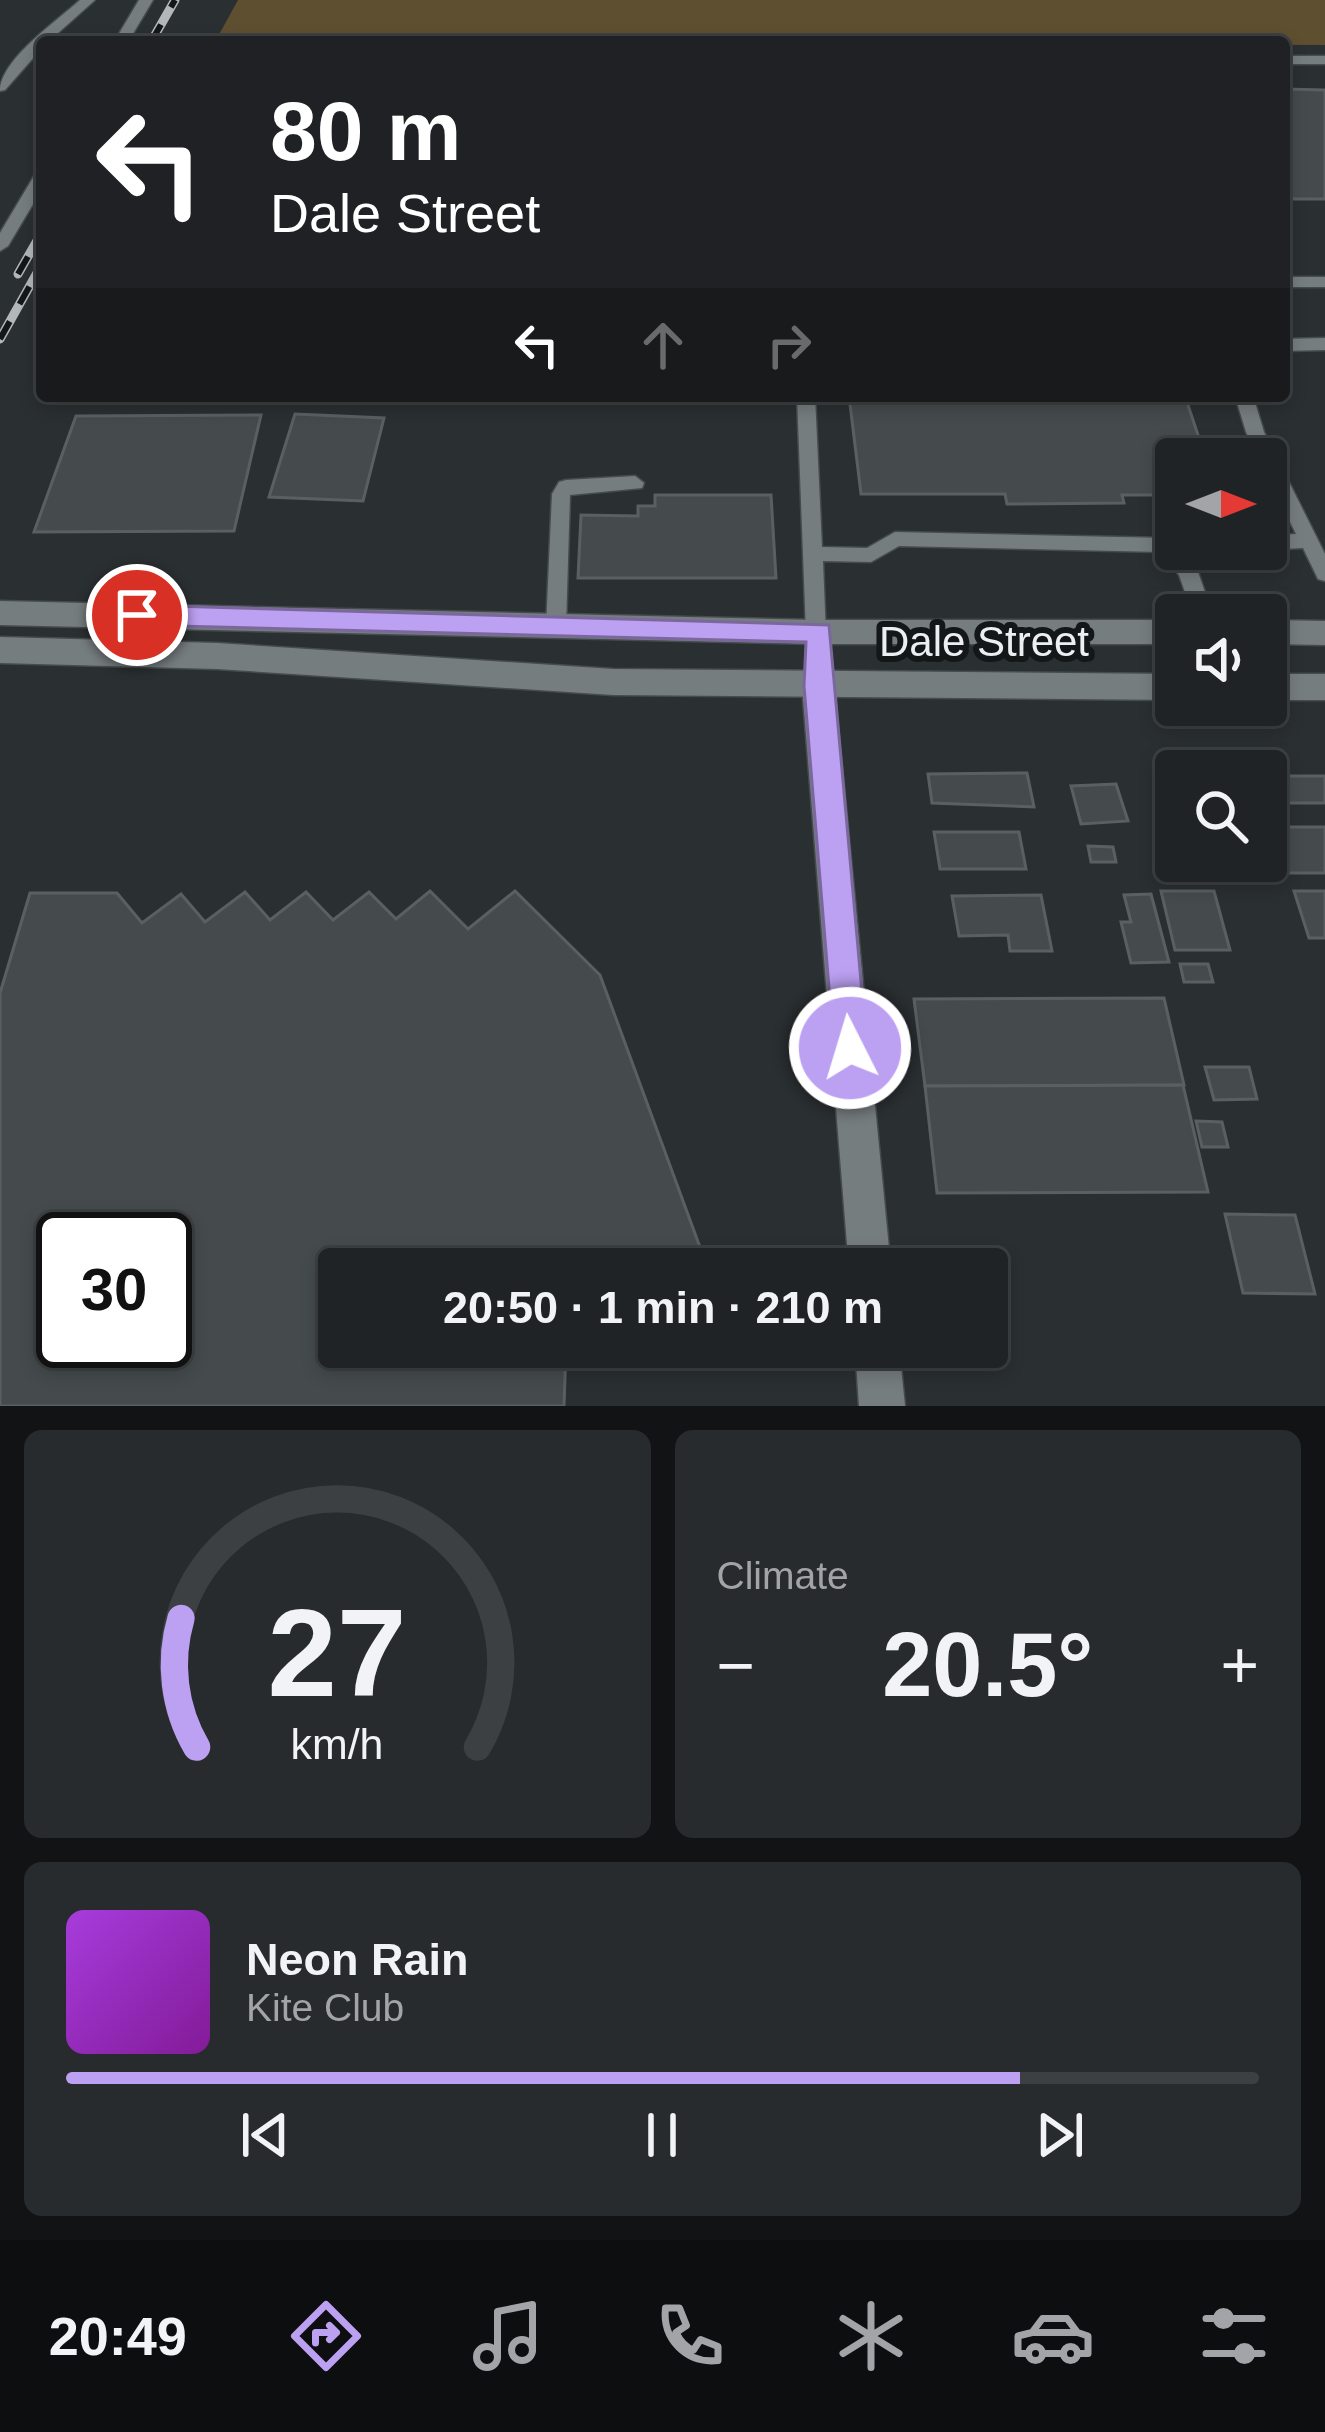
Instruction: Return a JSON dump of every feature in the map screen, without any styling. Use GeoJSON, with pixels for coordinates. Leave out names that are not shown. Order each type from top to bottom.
{"type":"FeatureCollection","features":[{"type":"Feature","properties":{"kind":"main road","name":"Dale Street"},"geometry":{"type":"LineString","coordinates":[[0,613],[819,632],[1155,632]]}},
{"type":"Feature","properties":{"kind":"main road"},"geometry":{"type":"LineString","coordinates":[[1287,632],[1325,633]]}},
{"type":"Feature","properties":{"kind":"main road","name":"Dale Street"},"geometry":{"type":"LineString","coordinates":[[0,650],[217,656],[591,681],[1155,687]]}},
{"type":"Feature","properties":{"kind":"main road"},"geometry":{"type":"LineString","coordinates":[[818,686],[868,1248]]}},
{"type":"Feature","properties":{"kind":"main road"},"geometry":{"type":"LineString","coordinates":[[1287,687],[1325,687]]}},
{"type":"Feature","properties":{"kind":"main road"},"geometry":{"type":"LineString","coordinates":[[879,1368],[882,1406]]}},
{"type":"Feature","properties":{"kind":"lane"},"geometry":{"type":"LineString","coordinates":[[47,36],[88,0]]}},
{"type":"Feature","properties":{"kind":"lane"},"geometry":{"type":"LineString","coordinates":[[125,36],[146,0]]}},
{"type":"Feature","properties":{"kind":"lane"},"geometry":{"type":"LineString","coordinates":[[0,87],[36,46]]}},
{"type":"Feature","properties":{"kind":"lane"},"geometry":{"type":"LineString","coordinates":[[1290,60],[1325,60]]}},
{"type":"Feature","properties":{"kind":"lane"},"geometry":{"type":"LineString","coordinates":[[0,247],[36,186]]}},
{"type":"Feature","properties":{"kind":"lane"},"geometry":{"type":"LineString","coordinates":[[1290,282],[1325,282]]}},
{"type":"Feature","properties":{"kind":"lane"},"geometry":{"type":"LineString","coordinates":[[1290,345],[1325,344]]}},
{"type":"Feature","properties":{"kind":"lane"},"geometry":{"type":"LineString","coordinates":[[806,402],[818,686]]}},
{"type":"Feature","properties":{"kind":"lane"},"geometry":{"type":"LineString","coordinates":[[1246,402],[1255,432],[1325,574]]}},
{"type":"Feature","properties":{"kind":"lane"},"geometry":{"type":"LineString","coordinates":[[556,627],[561,494],[584,483],[635,482]]}},
{"type":"Feature","properties":{"kind":"lane"},"geometry":{"type":"LineString","coordinates":[[815,554],[871,555],[895,539],[1155,545]]}},
{"type":"Feature","properties":{"kind":"lane"},"geometry":{"type":"LineString","coordinates":[[1287,542],[1308,542]]}},
{"type":"Feature","properties":{"kind":"shaded area"},"geometry":{"type":"Polygon","coordinates":[[[238,0],[1325,0],[1325,45],[1290,45],[1290,36],[218,36],[238,0]]]}},
{"type":"Feature","properties":{"kind":"building"},"geometry":{"type":"Polygon","coordinates":[[[1290,89],[1325,90],[1325,199],[1290,199],[1290,89]]]}},
{"type":"Feature","properties":{"kind":"building"},"geometry":{"type":"Polygon","coordinates":[[[850,402],[1187,402],[1199,438],[1155,438],[1155,495],[1122,495],[1124,503],[1007,504],[1005,494],[861,494],[850,402]]]}},
{"type":"Feature","properties":{"kind":"building"},"geometry":{"type":"Polygon","coordinates":[[[295,414],[384,418],[363,501],[269,497],[295,414]]]}},
{"type":"Feature","properties":{"kind":"building"},"geometry":{"type":"Polygon","coordinates":[[[261,415],[234,531],[34,532],[76,416],[261,415]]]}},
{"type":"Feature","properties":{"kind":"building"},"geometry":{"type":"Polygon","coordinates":[[[655,495],[771,495],[776,578],[578,578],[581,515],[638,516],[638,506],[655,506],[655,495]]]}},
{"type":"Feature","properties":{"kind":"building"},"geometry":{"type":"Polygon","coordinates":[[[1027,773],[1034,807],[932,803],[928,774],[1027,773]]]}},
{"type":"Feature","properties":{"kind":"building"},"geometry":{"type":"Polygon","coordinates":[[[1287,776],[1325,776],[1325,803],[1287,803],[1287,776]]]}},
{"type":"Feature","properties":{"kind":"building"},"geometry":{"type":"Polygon","coordinates":[[[1116,784],[1128,821],[1081,824],[1071,786],[1116,784]]]}},
{"type":"Feature","properties":{"kind":"building"},"geometry":{"type":"Polygon","coordinates":[[[1287,827],[1325,827],[1325,873],[1287,873],[1287,827]]]}},
{"type":"Feature","properties":{"kind":"building"},"geometry":{"type":"Polygon","coordinates":[[[934,832],[1019,832],[1026,869],[940,869],[934,832]]]}},
{"type":"Feature","properties":{"kind":"building"},"geometry":{"type":"Polygon","coordinates":[[[1088,846],[1113,847],[1116,862],[1091,862],[1088,846]]]}},
{"type":"Feature","properties":{"kind":"building"},"geometry":{"type":"Polygon","coordinates":[[[430,891],[468,929],[515,891],[600,975],[700,1248],[318,1248],[318,1368],[565,1368],[564,1406],[0,1406],[0,993],[30,893],[117,893],[142,923],[181,894],[205,922],[245,892],[270,920],[306,892],[333,920],[369,892],[396,919],[430,891]]]}},
{"type":"Feature","properties":{"kind":"building"},"geometry":{"type":"Polygon","coordinates":[[[1161,891],[1214,891],[1230,950],[1175,950],[1161,891]]]}},
{"type":"Feature","properties":{"kind":"building"},"geometry":{"type":"Polygon","coordinates":[[[1294,891],[1325,891],[1325,938],[1309,938],[1294,891]]]}},
{"type":"Feature","properties":{"kind":"building"},"geometry":{"type":"Polygon","coordinates":[[[1151,894],[1169,962],[1131,963],[1121,922],[1131,922],[1124,895],[1151,894]]]}},
{"type":"Feature","properties":{"kind":"building"},"geometry":{"type":"Polygon","coordinates":[[[1041,895],[1052,951],[1010,951],[1008,935],[959,936],[952,896],[1041,895]]]}},
{"type":"Feature","properties":{"kind":"building"},"geometry":{"type":"Polygon","coordinates":[[[1180,964],[1208,964],[1213,982],[1184,982],[1180,964]]]}},
{"type":"Feature","properties":{"kind":"building"},"geometry":{"type":"Polygon","coordinates":[[[1164,998],[1184,1085],[925,1086],[914,999],[1164,998]]]}},
{"type":"Feature","properties":{"kind":"building"},"geometry":{"type":"Polygon","coordinates":[[[1205,1067],[1249,1067],[1257,1099],[1214,1100],[1205,1067]]]}},
{"type":"Feature","properties":{"kind":"building"},"geometry":{"type":"Polygon","coordinates":[[[1183,1085],[1208,1192],[937,1193],[925,1086],[1183,1085]]]}},
{"type":"Feature","properties":{"kind":"building"},"geometry":{"type":"Polygon","coordinates":[[[1196,1121],[1222,1122],[1228,1147],[1202,1147],[1196,1121]]]}},
{"type":"Feature","properties":{"kind":"building"},"geometry":{"type":"Polygon","coordinates":[[[1225,1214],[1295,1215],[1315,1294],[1243,1293],[1225,1214]]]}},
{"type":"Feature","properties":{"kind":"railway"},"geometry":{"type":"LineString","coordinates":[[154,36],[175,0]]}},
{"type":"Feature","properties":{"kind":"railway"},"geometry":{"type":"LineString","coordinates":[[18,274],[36,242]]}},
{"type":"Feature","properties":{"kind":"railway"},"geometry":{"type":"LineString","coordinates":[[0,339],[36,275]]}},
{"type":"Feature","properties":{"kind":"route"},"geometry":{"type":"LineString","coordinates":[[137,615],[819,632],[818,686],[850,1048]]}}]}
